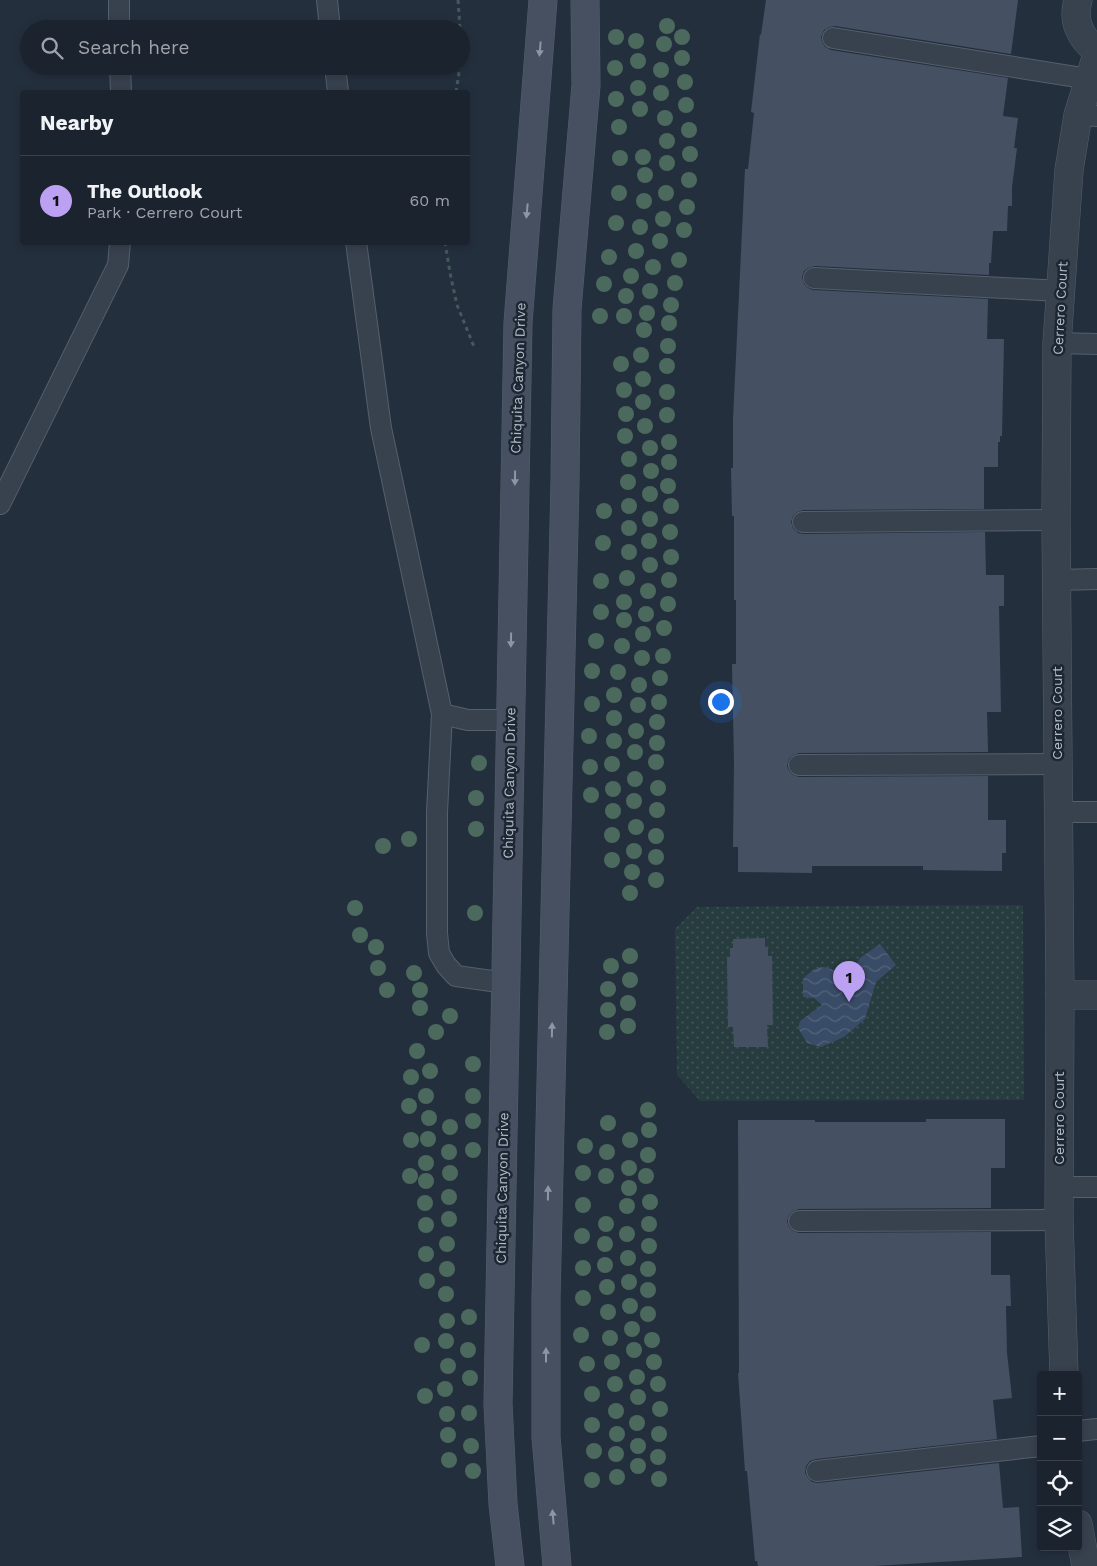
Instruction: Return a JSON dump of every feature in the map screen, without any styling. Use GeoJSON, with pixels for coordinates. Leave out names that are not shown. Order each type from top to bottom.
{"type":"FeatureCollection","features":[{"type":"Feature","properties":{"kind":"main road","name":"Chiquita Canyon Drive"},"geometry":{"type":"LineString","coordinates":[[510,1566],[503,1504],[498,1404],[518,323],[544,0]]}},
{"type":"Feature","properties":{"kind":"main road"},"geometry":{"type":"LineString","coordinates":[[557,1566],[546,1437],[546,1289],[565,482],[567,308],[586,85],[585,0]]}},
{"type":"Feature","properties":{"kind":"street"},"geometry":{"type":"LineString","coordinates":[[1078,0],[1076,11],[1079,30],[1097,51]]}},
{"type":"Feature","properties":{"kind":"street","name":"Cerrero Court"},"geometry":{"type":"LineString","coordinates":[[1064,1371],[1059,1220],[1060,994],[1056,580],[1057,343],[1070,170],[1087,116],[1093,67]]}},
{"type":"Feature","properties":{"kind":"street"},"geometry":{"type":"LineString","coordinates":[[1060,994],[1097,995]]}},
{"type":"Feature","properties":{"kind":"street"},"geometry":{"type":"LineString","coordinates":[[1082,1545],[1086,1566]]}},
{"type":"Feature","properties":{"kind":"lane"},"geometry":{"type":"LineString","coordinates":[[119,0],[119,20]]}},
{"type":"Feature","properties":{"kind":"lane"},"geometry":{"type":"LineString","coordinates":[[327,0],[329,20]]}},
{"type":"Feature","properties":{"kind":"lane"},"geometry":{"type":"LineString","coordinates":[[833,38],[1093,67]]}},
{"type":"Feature","properties":{"kind":"lane"},"geometry":{"type":"LineString","coordinates":[[120,75],[121,90]]}},
{"type":"Feature","properties":{"kind":"lane"},"geometry":{"type":"LineString","coordinates":[[335,75],[338,90]]}},
{"type":"Feature","properties":{"kind":"lane"},"geometry":{"type":"LineString","coordinates":[[0,504],[118,265],[120,245]]}},
{"type":"Feature","properties":{"kind":"lane"},"geometry":{"type":"LineString","coordinates":[[356,245],[381,428],[442,714],[437,812],[438,953],[456,976],[506,983]]}},
{"type":"Feature","properties":{"kind":"lane"},"geometry":{"type":"LineString","coordinates":[[814,278],[1061,291]]}},
{"type":"Feature","properties":{"kind":"lane"},"geometry":{"type":"LineString","coordinates":[[1057,343],[1097,344]]}},
{"type":"Feature","properties":{"kind":"lane"},"geometry":{"type":"LineString","coordinates":[[803,522],[1056,520]]}},
{"type":"Feature","properties":{"kind":"lane"},"geometry":{"type":"LineString","coordinates":[[1056,580],[1097,579]]}},
{"type":"Feature","properties":{"kind":"lane"},"geometry":{"type":"LineString","coordinates":[[442,714],[468,720],[510,720]]}},
{"type":"Feature","properties":{"kind":"lane"},"geometry":{"type":"LineString","coordinates":[[799,765],[1058,764]]}},
{"type":"Feature","properties":{"kind":"lane"},"geometry":{"type":"LineString","coordinates":[[1058,812],[1097,812]]}},
{"type":"Feature","properties":{"kind":"lane"},"geometry":{"type":"LineString","coordinates":[[1059,1187],[1097,1186]]}},
{"type":"Feature","properties":{"kind":"lane"},"geometry":{"type":"LineString","coordinates":[[799,1221],[1059,1220]]}},
{"type":"Feature","properties":{"kind":"lane"},"geometry":{"type":"LineString","coordinates":[[1082,1431],[1097,1430]]}},
{"type":"Feature","properties":{"kind":"lane"},"geometry":{"type":"LineString","coordinates":[[817,1471],[1037,1446]]}},
{"type":"Feature","properties":{"kind":"path"},"geometry":{"type":"LineString","coordinates":[[458,0],[459,20]]}},
{"type":"Feature","properties":{"kind":"path"},"geometry":{"type":"LineString","coordinates":[[456,90],[459,75]]}},
{"type":"Feature","properties":{"kind":"path"},"geometry":{"type":"LineString","coordinates":[[445,245],[457,304],[475,349]]}},
{"type":"Feature","properties":{"kind":"green space"},"geometry":{"type":"Polygon","coordinates":[[[1023,905],[1024,1100],[700,1101],[677,1075],[675,929],[697,907],[1023,905]]]}},
{"type":"Feature","properties":{"kind":"water"},"geometry":{"type":"Polygon","coordinates":[[[880,944],[896,965],[876,982],[865,1019],[844,1037],[821,1047],[807,1043],[798,1028],[800,1021],[822,1005],[814,998],[803,997],[803,979],[813,970],[821,967],[831,969],[843,975],[852,971],[860,958],[880,944]]]}},
{"type":"Feature","properties":{"kind":"building"},"geometry":{"type":"Polygon","coordinates":[[[766,0],[1018,0],[1011,54],[835,26],[824,30],[821,37],[825,47],[831,50],[1008,78],[1003,116],[1018,118],[1014,148],[1017,148],[1012,187],[1012,206],[1008,206],[1007,231],[993,231],[989,275],[815,266],[804,271],[802,277],[804,284],[813,290],[988,299],[987,339],[1004,339],[1002,436],[1000,436],[1000,442],[998,442],[998,467],[984,467],[984,509],[803,510],[793,516],[791,522],[793,528],[798,533],[803,534],[985,532],[986,575],[1004,575],[1004,606],[999,606],[1001,712],[987,712],[988,752],[799,753],[789,759],[787,766],[793,775],[799,777],[988,776],[988,820],[1006,820],[1006,853],[1002,853],[1002,871],[923,870],[923,866],[812,866],[812,873],[738,872],[738,847],[733,847],[732,664],[736,664],[736,600],[734,600],[734,516],[732,516],[731,468],[733,468],[733,419],[745,169],[748,169],[754,113],[751,112],[766,0]]]}},
{"type":"Feature","properties":{"kind":"building"},"geometry":{"type":"Polygon","coordinates":[[[765,938],[768,956],[772,956],[773,1025],[767,1025],[768,1047],[734,1047],[733,1027],[728,1027],[727,957],[730,957],[730,948],[733,948],[733,939],[765,938]]]}},
{"type":"Feature","properties":{"kind":"building"},"geometry":{"type":"Polygon","coordinates":[[[926,1119],[1005,1119],[1005,1168],[991,1168],[991,1208],[799,1209],[789,1215],[787,1221],[793,1231],[799,1233],[991,1232],[991,1275],[1010,1275],[1011,1306],[1006,1306],[1007,1353],[1012,1398],[993,1400],[997,1439],[816,1459],[810,1461],[806,1466],[805,1473],[812,1482],[818,1483],[999,1463],[1003,1508],[1019,1507],[1022,1557],[874,1566],[758,1566],[757,1561],[755,1561],[747,1471],[745,1471],[738,1373],[738,1120],[926,1122],[926,1119]]]}},
{"type":"Feature","properties":{"kind":"place","name":"The Outlook"},"geometry":{"type":"Point","coordinates":[849,1002]}}]}
